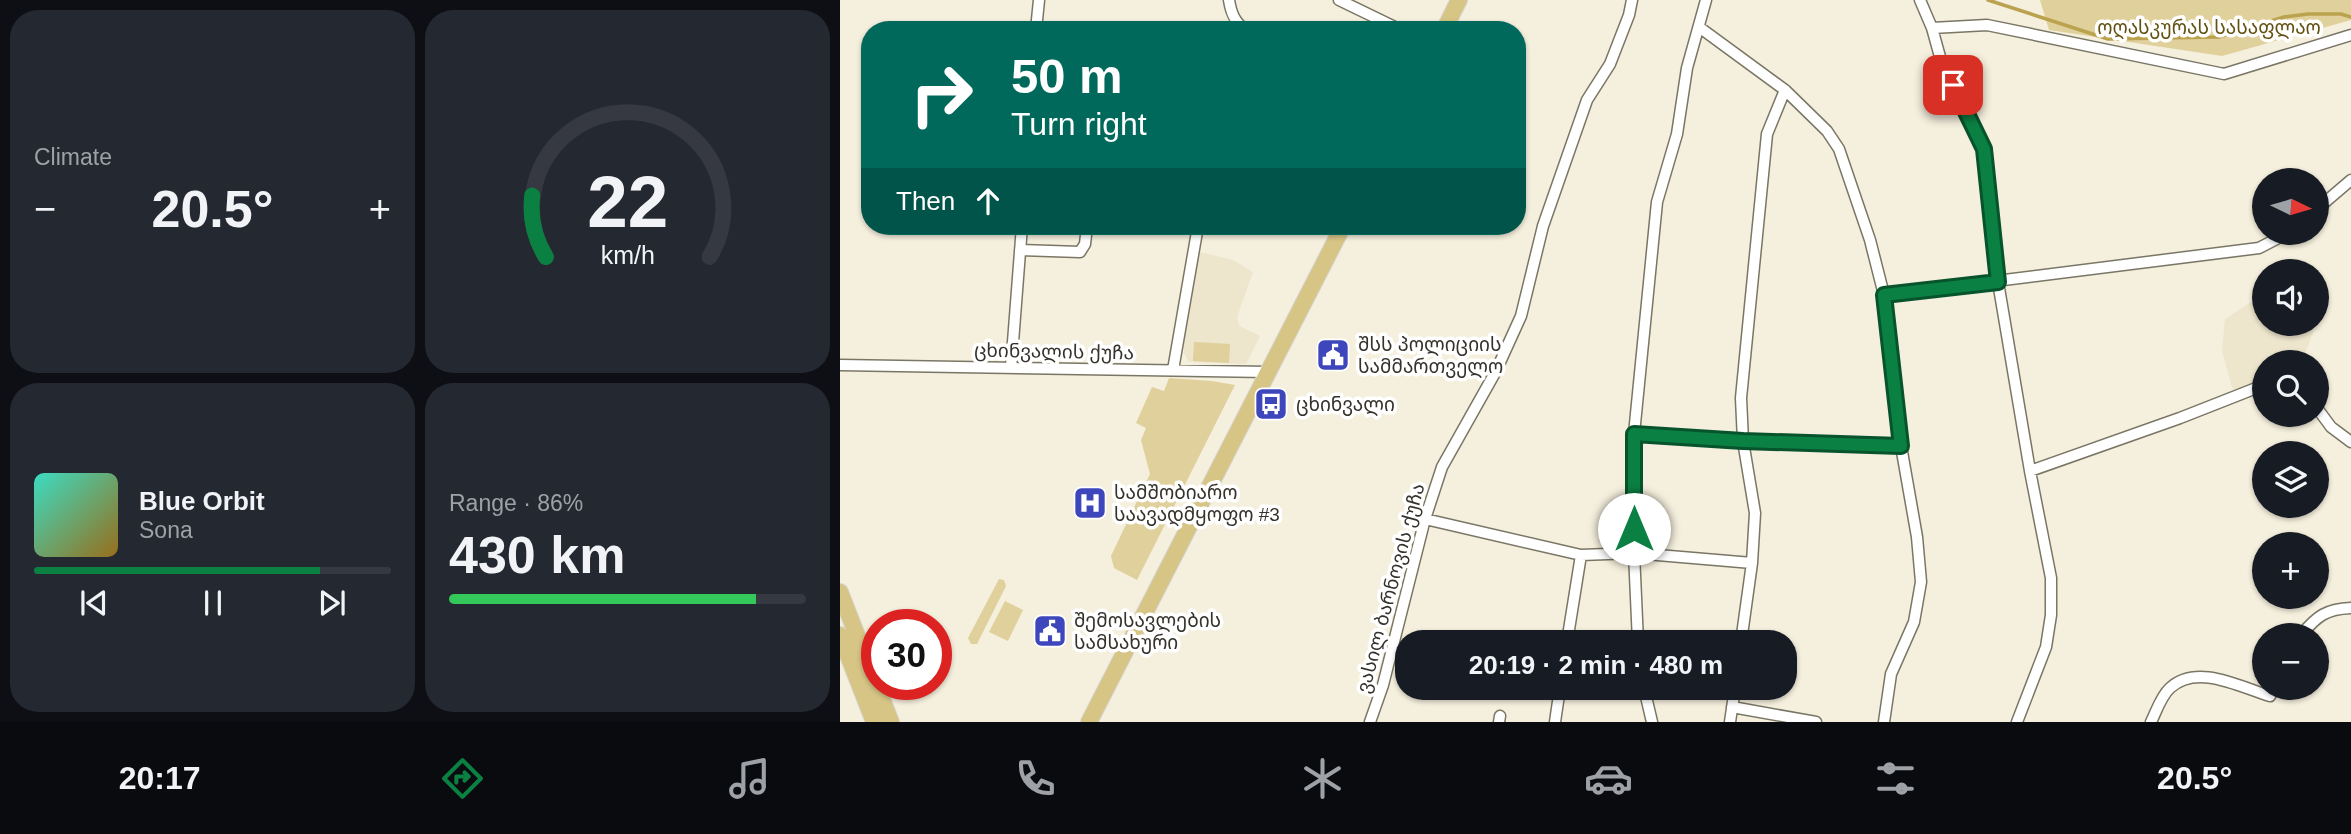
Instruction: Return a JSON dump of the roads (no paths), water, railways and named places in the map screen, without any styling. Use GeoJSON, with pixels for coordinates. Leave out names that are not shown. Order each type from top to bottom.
{"type":"FeatureCollection","features":[{"type":"Feature","properties":{"kind":"main road"},"geometry":{"type":"LineString","coordinates":[[1448,21],[1459,0]]}},
{"type":"Feature","properties":{"kind":"main road"},"geometry":{"type":"LineString","coordinates":[[1089,722],[1338,235]]}},
{"type":"Feature","properties":{"kind":"main road"},"geometry":{"type":"LineString","coordinates":[[840,592],[891,722]]}},
{"type":"Feature","properties":{"kind":"main road"},"geometry":{"type":"LineString","coordinates":[[840,635],[874,722]]}},
{"type":"Feature","properties":{"kind":"street"},"geometry":{"type":"LineString","coordinates":[[1037,21],[1039,0]]}},
{"type":"Feature","properties":{"kind":"street"},"geometry":{"type":"LineString","coordinates":[[1229,0],[1236,21]]}},
{"type":"Feature","properties":{"kind":"street"},"geometry":{"type":"LineString","coordinates":[[1339,0],[1382,21]]}},
{"type":"Feature","properties":{"kind":"street","name":"ვასილ ბარნოვის ქუჩა"},"geometry":{"type":"LineString","coordinates":[[1370,722],[1383,685],[1425,519],[1442,467],[1496,371],[1521,316],[1543,226],[1587,100],[1610,64],[1632,0]]}},
{"type":"Feature","properties":{"kind":"street"},"geometry":{"type":"LineString","coordinates":[[1637,630],[1634,553],[1634,434],[1657,202],[1677,134],[1687,68],[1706,0]]}},
{"type":"Feature","properties":{"kind":"street"},"geometry":{"type":"LineString","coordinates":[[1920,0],[1932,28],[1942,64],[1984,149],[1998,282],[2051,578],[2051,615],[2046,647],[2017,722]]}},
{"type":"Feature","properties":{"kind":"street"},"geometry":{"type":"LineString","coordinates":[[1932,28],[1987,25],[2224,74],[2351,35]]}},
{"type":"Feature","properties":{"kind":"street"},"geometry":{"type":"LineString","coordinates":[[1699,27],[1785,90],[1827,131],[1839,149],[1870,240],[1884,295],[1901,446],[1917,537],[1921,582],[1914,622],[1891,674],[1884,722]]}},
{"type":"Feature","properties":{"kind":"street"},"geometry":{"type":"LineString","coordinates":[[1743,630],[1752,563],[1755,513],[1743,441],[1741,398],[1767,134],[1785,90]]}},
{"type":"Feature","properties":{"kind":"street"},"geometry":{"type":"LineString","coordinates":[[2329,199],[2351,180]]}},
{"type":"Feature","properties":{"kind":"street"},"geometry":{"type":"LineString","coordinates":[[1011,368],[1021,235]]}},
{"type":"Feature","properties":{"kind":"street"},"geometry":{"type":"LineString","coordinates":[[1020,250],[1080,252],[1086,235]]}},
{"type":"Feature","properties":{"kind":"street"},"geometry":{"type":"LineString","coordinates":[[1173,370],[1196,235]]}},
{"type":"Feature","properties":{"kind":"street"},"geometry":{"type":"LineString","coordinates":[[1884,295],[2259,248],[2265,245]]}},
{"type":"Feature","properties":{"kind":"street","name":"ცხინვალის ქუჩა"},"geometry":{"type":"LineString","coordinates":[[840,365],[1268,372]]}},
{"type":"Feature","properties":{"kind":"street"},"geometry":{"type":"LineString","coordinates":[[2030,471],[2252,390]]}},
{"type":"Feature","properties":{"kind":"street"},"geometry":{"type":"LineString","coordinates":[[2329,424],[2351,442]]}},
{"type":"Feature","properties":{"kind":"street"},"geometry":{"type":"LineString","coordinates":[[1634,434],[1901,446]]}},
{"type":"Feature","properties":{"kind":"street"},"geometry":{"type":"LineString","coordinates":[[1425,519],[1581,555],[1634,553],[1752,563]]}},
{"type":"Feature","properties":{"kind":"street"},"geometry":{"type":"LineString","coordinates":[[1569,630],[1581,555]]}},
{"type":"Feature","properties":{"kind":"street"},"geometry":{"type":"LineString","coordinates":[[2311,623],[2332,609],[2351,608]]}},
{"type":"Feature","properties":{"kind":"street"},"geometry":{"type":"LineString","coordinates":[[2151,722],[2168,689],[2185,678],[2204,676],[2252,691]]}},
{"type":"Feature","properties":{"kind":"street"},"geometry":{"type":"LineString","coordinates":[[1555,722],[1558,700]]}},
{"type":"Feature","properties":{"kind":"street"},"geometry":{"type":"LineString","coordinates":[[1647,700],[1652,722]]}},
{"type":"Feature","properties":{"kind":"street"},"geometry":{"type":"LineString","coordinates":[[1730,722],[1733,700]]}},
{"type":"Feature","properties":{"kind":"street"},"geometry":{"type":"LineString","coordinates":[[1732,707],[1816,722]]}},
{"type":"Feature","properties":{"kind":"waterway"},"geometry":{"type":"LineString","coordinates":[[1988,0],[2108,39],[2219,37],[2284,17],[2308,14],[2341,14],[2351,17]]}},
{"type":"Feature","properties":{"kind":"place","name":"შსს პოლიციის სამმართველო"},"geometry":{"type":"Point","coordinates":[1333,355]}},
{"type":"Feature","properties":{"kind":"place","name":"ცხინვალი"},"geometry":{"type":"Point","coordinates":[1271,404]}},
{"type":"Feature","properties":{"kind":"place","name":"სამშობიარო საავადმყოფო #3"},"geometry":{"type":"Point","coordinates":[1090,503]}},
{"type":"Feature","properties":{"kind":"place","name":"შემოსავლების სამსახური"},"geometry":{"type":"Point","coordinates":[1050,631]}},
{"type":"Feature","properties":{"kind":"park label","name":"ოღასკურას სასაფლაო"},"geometry":{"type":"Point","coordinates":[2209,27]}}]}
